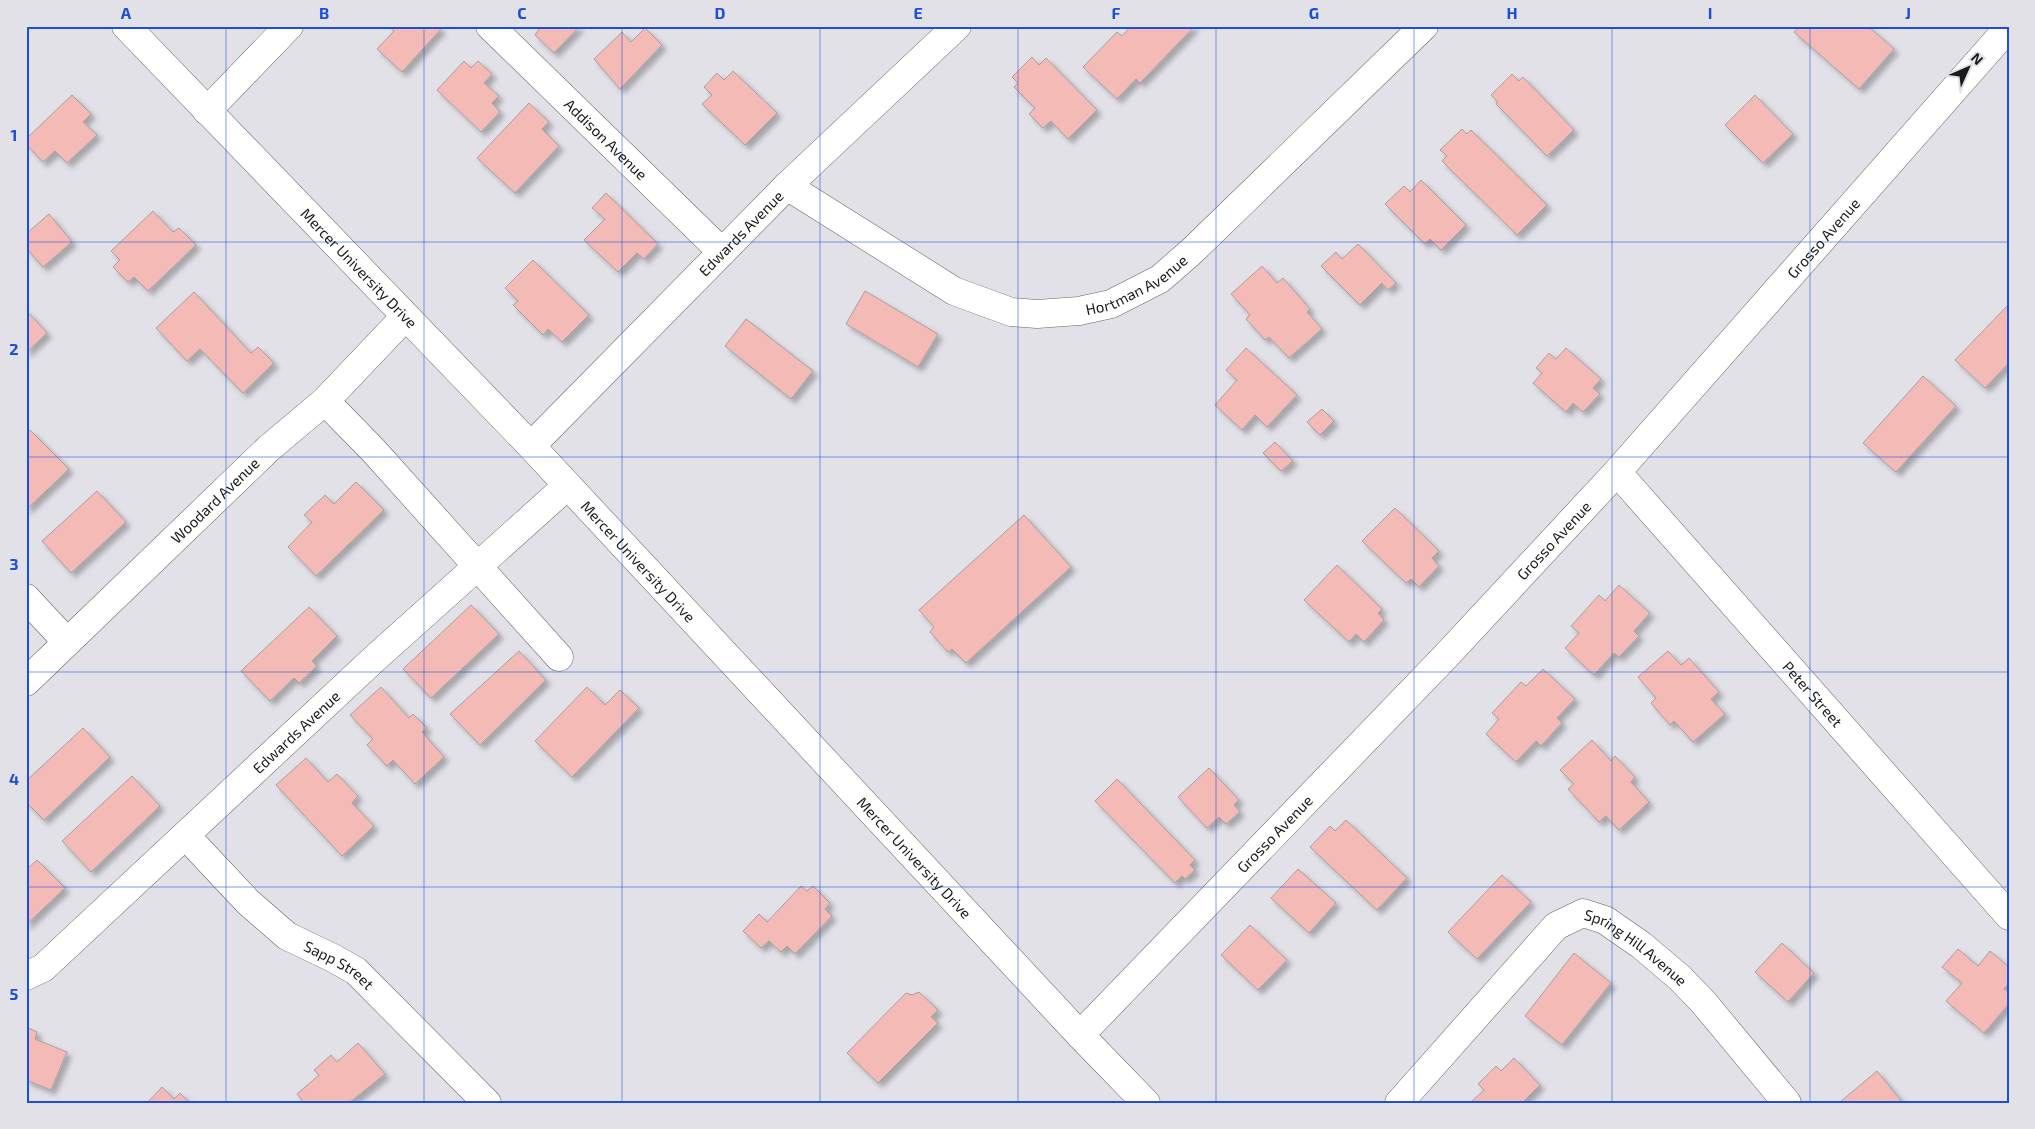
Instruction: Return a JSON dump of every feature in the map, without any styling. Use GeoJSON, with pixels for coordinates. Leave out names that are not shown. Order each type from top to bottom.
{"type":"FeatureCollection","features":[{"type":"Feature","properties":{"kind":"street","name":"Mercer University Drive"},"geometry":{"type":"LineString","coordinates":[[126,26],[531,446],[1080,1035],[1146,1103]]}},
{"type":"Feature","properties":{"kind":"street"},"geometry":{"type":"LineString","coordinates":[[207,112],[289,26]]}},
{"type":"Feature","properties":{"kind":"street","name":"Addison Avenue"},"geometry":{"type":"LineString","coordinates":[[490,26],[722,252]]}},
{"type":"Feature","properties":{"kind":"street","name":"Edwards Avenue"},"geometry":{"type":"LineString","coordinates":[[531,446],[787,186],[957,26]]}},
{"type":"Feature","properties":{"kind":"street","name":"Hortman Avenue"},"geometry":{"type":"LineString","coordinates":[[787,186],[954,291],[1011,312],[1037,314],[1079,311],[1110,304],[1160,279],[1192,251],[1424,26]]}},
{"type":"Feature","properties":{"kind":"street","name":"Grosso Avenue"},"geometry":{"type":"LineString","coordinates":[[1080,1035],[1438,664],[1617,472],[2009,27]]}},
{"type":"Feature","properties":{"kind":"street","name":"Woodard Avenue"},"geometry":{"type":"LineString","coordinates":[[26,682],[268,449],[325,401],[405,317]]}},
{"type":"Feature","properties":{"kind":"street"},"geometry":{"type":"LineString","coordinates":[[325,401],[373,450],[477,568],[559,657]]}},
{"type":"Feature","properties":{"kind":"street","name":"Peter Street"},"geometry":{"type":"LineString","coordinates":[[1617,472],[2009,916]]}},
{"type":"Feature","properties":{"kind":"street","name":"Edwards Avenue"},"geometry":{"type":"LineString","coordinates":[[26,976],[43,968],[374,660],[567,486]]}},
{"type":"Feature","properties":{"kind":"street"},"geometry":{"type":"LineString","coordinates":[[26,598],[67,642]]}},
{"type":"Feature","properties":{"kind":"street","name":"Sapp Street"},"geometry":{"type":"LineString","coordinates":[[186,836],[248,902],[287,936],[356,971],[486,1103]]}},
{"type":"Feature","properties":{"kind":"street","name":"Spring Hill Avenue"},"geometry":{"type":"LineString","coordinates":[[1399,1103],[1556,926],[1583,913],[1605,920],[1641,945],[1680,978],[1704,1003],[1784,1099]]}},
{"type":"Feature","properties":{"kind":"building"},"geometry":{"type":"Polygon","coordinates":[[[388,26],[438,26],[441,29],[402,72],[377,49],[394,31],[388,26]]]}},
{"type":"Feature","properties":{"kind":"building"},"geometry":{"type":"Polygon","coordinates":[[[541,26],[580,26],[554,53],[535,35],[541,26]]]}},
{"type":"Feature","properties":{"kind":"building"},"geometry":{"type":"Polygon","coordinates":[[[1131,26],[1195,26],[1140,83],[1136,79],[1117,99],[1083,67],[1117,32],[1122,36],[1131,26]]]}},
{"type":"Feature","properties":{"kind":"building"},"geometry":{"type":"Polygon","coordinates":[[[1799,26],[1868,26],[1894,49],[1859,89],[1794,32],[1799,26]]]}},
{"type":"Feature","properties":{"kind":"building"},"geometry":{"type":"Polygon","coordinates":[[[645,28],[662,45],[620,89],[594,59],[622,32],[631,42],[645,28]]]}},
{"type":"Feature","properties":{"kind":"building"},"geometry":{"type":"Polygon","coordinates":[[[1032,57],[1039,65],[1046,58],[1097,110],[1068,139],[1051,121],[1043,128],[1029,114],[1035,108],[1014,87],[1018,83],[1012,77],[1032,57]]]}},
{"type":"Feature","properties":{"kind":"building"},"geometry":{"type":"Polygon","coordinates":[[[464,61],[471,68],[478,61],[492,74],[484,83],[499,96],[492,103],[500,112],[481,132],[437,90],[464,61]]]}},
{"type":"Feature","properties":{"kind":"building"},"geometry":{"type":"Polygon","coordinates":[[[733,71],[777,113],[745,145],[702,104],[712,95],[704,87],[717,73],[724,80],[733,71]]]}},
{"type":"Feature","properties":{"kind":"building"},"geometry":{"type":"Polygon","coordinates":[[[1512,74],[1519,81],[1523,77],[1574,130],[1547,156],[1496,104],[1498,102],[1491,95],[1512,74]]]}},
{"type":"Feature","properties":{"kind":"building"},"geometry":{"type":"Polygon","coordinates":[[[72,95],[91,114],[83,122],[97,135],[67,163],[55,151],[43,162],[26,144],[26,139],[72,95]]]}},
{"type":"Feature","properties":{"kind":"building"},"geometry":{"type":"Polygon","coordinates":[[[1755,95],[1793,134],[1763,163],[1725,125],[1755,95]]]}},
{"type":"Feature","properties":{"kind":"building"},"geometry":{"type":"Polygon","coordinates":[[[529,103],[549,122],[542,129],[559,146],[515,193],[477,158],[529,103]]]}},
{"type":"Feature","properties":{"kind":"building"},"geometry":{"type":"Polygon","coordinates":[[[1462,129],[1467,134],[1471,130],[1547,205],[1517,235],[1442,161],[1447,156],[1440,150],[1462,129]]]}},
{"type":"Feature","properties":{"kind":"building"},"geometry":{"type":"Polygon","coordinates":[[[1421,180],[1466,225],[1441,250],[1430,239],[1425,244],[1385,204],[1404,186],[1410,192],[1421,180]]]}},
{"type":"Feature","properties":{"kind":"building"},"geometry":{"type":"Polygon","coordinates":[[[606,193],[658,244],[644,259],[637,253],[618,272],[584,240],[605,219],[592,208],[606,193]]]}},
{"type":"Feature","properties":{"kind":"building"},"geometry":{"type":"Polygon","coordinates":[[[153,211],[173,232],[179,228],[196,245],[148,291],[134,277],[128,282],[113,267],[120,260],[111,251],[153,211]]]}},
{"type":"Feature","properties":{"kind":"building"},"geometry":{"type":"Polygon","coordinates":[[[49,214],[72,242],[43,267],[26,248],[26,234],[49,214]]]}},
{"type":"Feature","properties":{"kind":"building"},"geometry":{"type":"Polygon","coordinates":[[[1358,244],[1396,283],[1388,290],[1382,283],[1360,305],[1321,266],[1336,252],[1342,259],[1358,244]]]}},
{"type":"Feature","properties":{"kind":"building"},"geometry":{"type":"Polygon","coordinates":[[[533,260],[589,315],[562,342],[548,329],[543,335],[513,305],[518,301],[505,288],[533,260]]]}},
{"type":"Feature","properties":{"kind":"building"},"geometry":{"type":"Polygon","coordinates":[[[1262,266],[1277,283],[1283,278],[1310,309],[1307,312],[1322,329],[1289,358],[1269,337],[1265,340],[1246,319],[1250,315],[1231,294],[1262,266]]]}},
{"type":"Feature","properties":{"kind":"building"},"geometry":{"type":"Polygon","coordinates":[[[865,291],[938,334],[918,367],[846,324],[865,291]]]}},
{"type":"Feature","properties":{"kind":"building"},"geometry":{"type":"Polygon","coordinates":[[[194,292],[251,353],[258,347],[274,363],[243,393],[200,349],[187,361],[156,328],[194,292]]]}},
{"type":"Feature","properties":{"kind":"building"},"geometry":{"type":"Polygon","coordinates":[[[2009,304],[2009,363],[1985,388],[1955,360],[2009,304]]]}},
{"type":"Feature","properties":{"kind":"building"},"geometry":{"type":"Polygon","coordinates":[[[26,310],[47,333],[26,353],[26,310]]]}},
{"type":"Feature","properties":{"kind":"building"},"geometry":{"type":"Polygon","coordinates":[[[746,319],[813,371],[791,399],[725,346],[746,319]]]}},
{"type":"Feature","properties":{"kind":"building"},"geometry":{"type":"Polygon","coordinates":[[[1246,348],[1297,395],[1267,427],[1255,415],[1242,430],[1215,405],[1237,380],[1226,370],[1246,348]]]}},
{"type":"Feature","properties":{"kind":"building"},"geometry":{"type":"Polygon","coordinates":[[[1566,348],[1601,379],[1593,388],[1600,394],[1583,412],[1573,403],[1566,412],[1533,383],[1542,373],[1536,368],[1549,353],[1556,359],[1566,348]]]}},
{"type":"Feature","properties":{"kind":"building"},"geometry":{"type":"Polygon","coordinates":[[[1923,376],[1956,406],[1896,472],[1863,443],[1923,376]]]}},
{"type":"Feature","properties":{"kind":"building"},"geometry":{"type":"Polygon","coordinates":[[[1322,409],[1334,421],[1320,435],[1307,422],[1322,409]]]}},
{"type":"Feature","properties":{"kind":"building"},"geometry":{"type":"Polygon","coordinates":[[[30,430],[69,469],[26,510],[26,434],[30,430]]]}},
{"type":"Feature","properties":{"kind":"building"},"geometry":{"type":"Polygon","coordinates":[[[1275,442],[1293,461],[1281,471],[1263,453],[1275,442]]]}},
{"type":"Feature","properties":{"kind":"building"},"geometry":{"type":"Polygon","coordinates":[[[356,482],[384,510],[316,576],[288,547],[312,522],[304,515],[325,495],[334,504],[356,482]]]}},
{"type":"Feature","properties":{"kind":"building"},"geometry":{"type":"Polygon","coordinates":[[[97,491],[126,522],[71,573],[42,541],[97,491]]]}},
{"type":"Feature","properties":{"kind":"building"},"geometry":{"type":"Polygon","coordinates":[[[1395,508],[1439,551],[1432,558],[1439,566],[1419,587],[1411,579],[1406,583],[1362,541],[1395,508]]]}},
{"type":"Feature","properties":{"kind":"building"},"geometry":{"type":"Polygon","coordinates":[[[1024,515],[1071,567],[966,663],[952,649],[948,652],[930,632],[934,627],[919,610],[1024,515]]]}},
{"type":"Feature","properties":{"kind":"building"},"geometry":{"type":"Polygon","coordinates":[[[1337,565],[1382,609],[1378,613],[1384,620],[1364,642],[1356,634],[1349,642],[1304,600],[1337,565]]]}},
{"type":"Feature","properties":{"kind":"building"},"geometry":{"type":"Polygon","coordinates":[[[1619,585],[1650,613],[1634,631],[1639,636],[1619,657],[1614,653],[1594,675],[1565,648],[1579,633],[1571,626],[1599,595],[1605,601],[1619,585]]]}},
{"type":"Feature","properties":{"kind":"building"},"geometry":{"type":"Polygon","coordinates":[[[471,605],[499,634],[431,698],[403,669],[471,605]]]}},
{"type":"Feature","properties":{"kind":"building"},"geometry":{"type":"Polygon","coordinates":[[[309,607],[337,636],[312,661],[317,666],[299,683],[294,678],[270,701],[241,671],[309,607]]]}},
{"type":"Feature","properties":{"kind":"building"},"geometry":{"type":"Polygon","coordinates":[[[519,651],[546,680],[480,745],[450,714],[519,651]]]}},
{"type":"Feature","properties":{"kind":"building"},"geometry":{"type":"Polygon","coordinates":[[[1668,651],[1681,665],[1689,658],[1719,692],[1711,699],[1725,714],[1693,742],[1674,721],[1670,725],[1651,703],[1656,698],[1638,677],[1668,651]]]}},
{"type":"Feature","properties":{"kind":"building"},"geometry":{"type":"Polygon","coordinates":[[[1543,669],[1575,699],[1557,718],[1562,723],[1541,746],[1536,741],[1516,762],[1486,734],[1499,719],[1492,713],[1521,682],[1526,686],[1543,669]]]}},
{"type":"Feature","properties":{"kind":"building"},"geometry":{"type":"Polygon","coordinates":[[[381,687],[409,718],[413,714],[427,728],[422,732],[444,757],[415,784],[393,760],[387,766],[367,745],[373,739],[350,715],[381,687]]]}},
{"type":"Feature","properties":{"kind":"building"},"geometry":{"type":"Polygon","coordinates":[[[587,687],[605,705],[620,690],[639,708],[572,777],[535,741],[587,687]]]}},
{"type":"Feature","properties":{"kind":"building"},"geometry":{"type":"Polygon","coordinates":[[[83,728],[110,757],[44,820],[26,802],[26,781],[83,728]]]}},
{"type":"Feature","properties":{"kind":"building"},"geometry":{"type":"Polygon","coordinates":[[[1592,740],[1611,761],[1615,756],[1635,777],[1631,782],[1649,802],[1619,830],[1606,816],[1599,822],[1568,789],[1574,784],[1560,770],[1592,740]]]}},
{"type":"Feature","properties":{"kind":"building"},"geometry":{"type":"Polygon","coordinates":[[[306,758],[328,782],[337,774],[358,796],[352,803],[374,826],[342,856],[276,785],[306,758]]]}},
{"type":"Feature","properties":{"kind":"building"},"geometry":{"type":"Polygon","coordinates":[[[1209,768],[1239,800],[1234,805],[1240,812],[1226,824],[1219,817],[1207,828],[1178,797],[1209,768]]]}},
{"type":"Feature","properties":{"kind":"building"},"geometry":{"type":"Polygon","coordinates":[[[132,776],[160,806],[91,872],[62,841],[132,776]]]}},
{"type":"Feature","properties":{"kind":"building"},"geometry":{"type":"Polygon","coordinates":[[[1117,779],[1195,860],[1190,865],[1195,870],[1185,879],[1182,876],[1175,883],[1095,801],[1117,779]]]}},
{"type":"Feature","properties":{"kind":"building"},"geometry":{"type":"Polygon","coordinates":[[[1346,820],[1407,878],[1377,910],[1310,847],[1330,826],[1335,831],[1346,820]]]}},
{"type":"Feature","properties":{"kind":"building"},"geometry":{"type":"Polygon","coordinates":[[[37,860],[65,888],[26,925],[26,870],[37,860]]]}},
{"type":"Feature","properties":{"kind":"building"},"geometry":{"type":"Polygon","coordinates":[[[1298,869],[1336,903],[1309,933],[1271,898],[1298,869]]]}},
{"type":"Feature","properties":{"kind":"building"},"geometry":{"type":"Polygon","coordinates":[[[1502,875],[1531,902],[1477,959],[1448,932],[1502,875]]]}},
{"type":"Feature","properties":{"kind":"building"},"geometry":{"type":"Polygon","coordinates":[[[801,886],[807,891],[813,886],[830,903],[825,909],[832,916],[795,954],[787,946],[781,952],[769,941],[761,948],[743,931],[759,914],[767,922],[801,886]]]}},
{"type":"Feature","properties":{"kind":"building"},"geometry":{"type":"Polygon","coordinates":[[[1250,925],[1287,960],[1258,990],[1221,955],[1250,925]]]}},
{"type":"Feature","properties":{"kind":"building"},"geometry":{"type":"Polygon","coordinates":[[[1782,943],[1814,973],[1788,1002],[1755,972],[1782,943]]]}},
{"type":"Feature","properties":{"kind":"building"},"geometry":{"type":"Polygon","coordinates":[[[1958,949],[1978,966],[1990,951],[2009,967],[2009,983],[2004,989],[2009,993],[2009,1004],[1984,1033],[1946,1001],[1962,983],[1942,967],[1958,949]]]}},
{"type":"Feature","properties":{"kind":"building"},"geometry":{"type":"Polygon","coordinates":[[[1574,953],[1611,983],[1562,1045],[1525,1016],[1574,953]]]}},
{"type":"Feature","properties":{"kind":"building"},"geometry":{"type":"Polygon","coordinates":[[[919,992],[938,1010],[931,1017],[938,1023],[878,1083],[847,1053],[906,993],[912,995],[919,992]]]}},
{"type":"Feature","properties":{"kind":"building"},"geometry":{"type":"Polygon","coordinates":[[[26,1027],[37,1032],[35,1039],[67,1052],[51,1090],[26,1080],[26,1027]]]}},
{"type":"Feature","properties":{"kind":"building"},"geometry":{"type":"Polygon","coordinates":[[[358,1043],[385,1074],[349,1103],[304,1103],[297,1094],[319,1075],[314,1070],[331,1055],[337,1062],[358,1043]]]}},
{"type":"Feature","properties":{"kind":"building"},"geometry":{"type":"Polygon","coordinates":[[[1514,1058],[1540,1085],[1522,1103],[1470,1103],[1484,1090],[1478,1084],[1496,1066],[1501,1071],[1514,1058]]]}},
{"type":"Feature","properties":{"kind":"building"},"geometry":{"type":"Polygon","coordinates":[[[1877,1071],[1903,1103],[1840,1102],[1877,1071]]]}},
{"type":"Feature","properties":{"kind":"building"},"geometry":{"type":"Polygon","coordinates":[[[162,1087],[174,1099],[180,1093],[190,1103],[147,1103],[162,1087]]]}}]}
